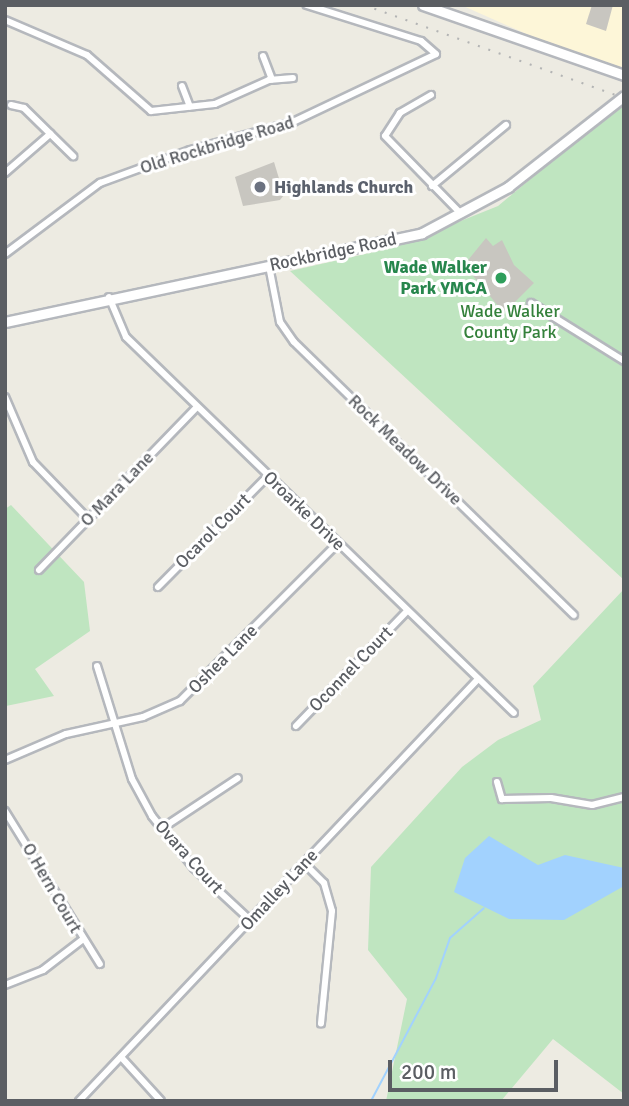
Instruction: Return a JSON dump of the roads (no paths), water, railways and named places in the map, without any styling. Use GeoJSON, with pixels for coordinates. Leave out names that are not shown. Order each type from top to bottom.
{"type":"FeatureCollection","features":[{"type":"Feature","properties":{"kind":"main road"},"geometry":{"type":"LineString","coordinates":[[423,5],[624,75]]}},
{"type":"Feature","properties":{"kind":"main road","name":"Rockbridge Road"},"geometry":{"type":"LineString","coordinates":[[5,322],[422,233],[463,215],[508,187],[624,96]]}},
{"type":"Feature","properties":{"kind":"street","name":"Old Rockbridge Road"},"geometry":{"type":"LineString","coordinates":[[5,254],[100,183],[190,150],[293,122],[389,73],[427,60],[435,50],[307,5]]}},
{"type":"Feature","properties":{"kind":"street"},"geometry":{"type":"LineString","coordinates":[[5,20],[87,55],[143,108],[165,112],[223,101],[272,79],[293,78]]}},
{"type":"Feature","properties":{"kind":"street"},"geometry":{"type":"LineString","coordinates":[[263,56],[272,79]]}},
{"type":"Feature","properties":{"kind":"street"},"geometry":{"type":"LineString","coordinates":[[182,86],[190,107]]}},
{"type":"Feature","properties":{"kind":"street"},"geometry":{"type":"LineString","coordinates":[[431,95],[384,129],[390,144],[463,215]]}},
{"type":"Feature","properties":{"kind":"street"},"geometry":{"type":"LineString","coordinates":[[11,105],[24,108],[73,156]]}},
{"type":"Feature","properties":{"kind":"street"},"geometry":{"type":"LineString","coordinates":[[432,186],[506,125]]}},
{"type":"Feature","properties":{"kind":"street"},"geometry":{"type":"LineString","coordinates":[[5,173],[50,134]]}},
{"type":"Feature","properties":{"kind":"street","name":"Rock Meadow Drive"},"geometry":{"type":"LineString","coordinates":[[269,266],[280,322],[294,342],[574,615]]}},
{"type":"Feature","properties":{"kind":"street","name":"Oroarke Drive"},"geometry":{"type":"LineString","coordinates":[[109,298],[126,338],[406,612],[514,713]]}},
{"type":"Feature","properties":{"kind":"street"},"geometry":{"type":"LineString","coordinates":[[531,303],[624,362]]}},
{"type":"Feature","properties":{"kind":"street"},"geometry":{"type":"LineString","coordinates":[[5,397],[33,461],[88,519]]}},
{"type":"Feature","properties":{"kind":"street","name":"O Mara Lane"},"geometry":{"type":"LineString","coordinates":[[38,570],[196,408]]}},
{"type":"Feature","properties":{"kind":"street","name":"Ocarol Court"},"geometry":{"type":"LineString","coordinates":[[158,587],[268,476]]}},
{"type":"Feature","properties":{"kind":"street","name":"Oshea Lane"},"geometry":{"type":"LineString","coordinates":[[5,760],[66,734],[165,709],[186,696],[337,544]]}},
{"type":"Feature","properties":{"kind":"street","name":"Oconnel Court"},"geometry":{"type":"LineString","coordinates":[[296,726],[406,612]]}},
{"type":"Feature","properties":{"kind":"street","name":"Ovara Court"},"geometry":{"type":"LineString","coordinates":[[97,666],[117,723],[132,779],[161,829],[251,921]]}},
{"type":"Feature","properties":{"kind":"street","name":"Omalley Lane"},"geometry":{"type":"LineString","coordinates":[[79,1101],[478,679]]}},
{"type":"Feature","properties":{"kind":"street"},"geometry":{"type":"LineString","coordinates":[[161,829],[238,778]]}},
{"type":"Feature","properties":{"kind":"street"},"geometry":{"type":"LineString","coordinates":[[497,782],[502,799],[551,798],[592,805],[624,797]]}},
{"type":"Feature","properties":{"kind":"street","name":"O Hern Court"},"geometry":{"type":"LineString","coordinates":[[5,811],[82,940],[100,964]]}},
{"type":"Feature","properties":{"kind":"street"},"geometry":{"type":"LineString","coordinates":[[305,864],[324,883],[332,911],[321,1023]]}},
{"type":"Feature","properties":{"kind":"street"},"geometry":{"type":"LineString","coordinates":[[5,985],[43,970],[82,940]]}},
{"type":"Feature","properties":{"kind":"street"},"geometry":{"type":"LineString","coordinates":[[121,1057],[161,1101]]}},
{"type":"Feature","properties":{"kind":"water"},"geometry":{"type":"Polygon","coordinates":[[[489,836],[538,865],[565,855],[624,868],[624,886],[564,920],[509,919],[454,892],[465,858],[489,836]]]}},
{"type":"Feature","properties":{"kind":"waterway"},"geometry":{"type":"LineString","coordinates":[[371,1101],[436,978],[450,938],[484,908]]}},
{"type":"Feature","properties":{"kind":"railway"},"geometry":{"type":"LineString","coordinates":[[364,5],[624,98]]}},
{"type":"Feature","properties":{"kind":"place","name":"Highlands Church"},"geometry":{"type":"Point","coordinates":[260,187]}},
{"type":"Feature","properties":{"kind":"place","name":"Wade Walker Park YMCA"},"geometry":{"type":"Point","coordinates":[501,278]}},
{"type":"Feature","properties":{"kind":"park label","name":"Wade Walker County Park"},"geometry":{"type":"Point","coordinates":[510,322]}}]}
